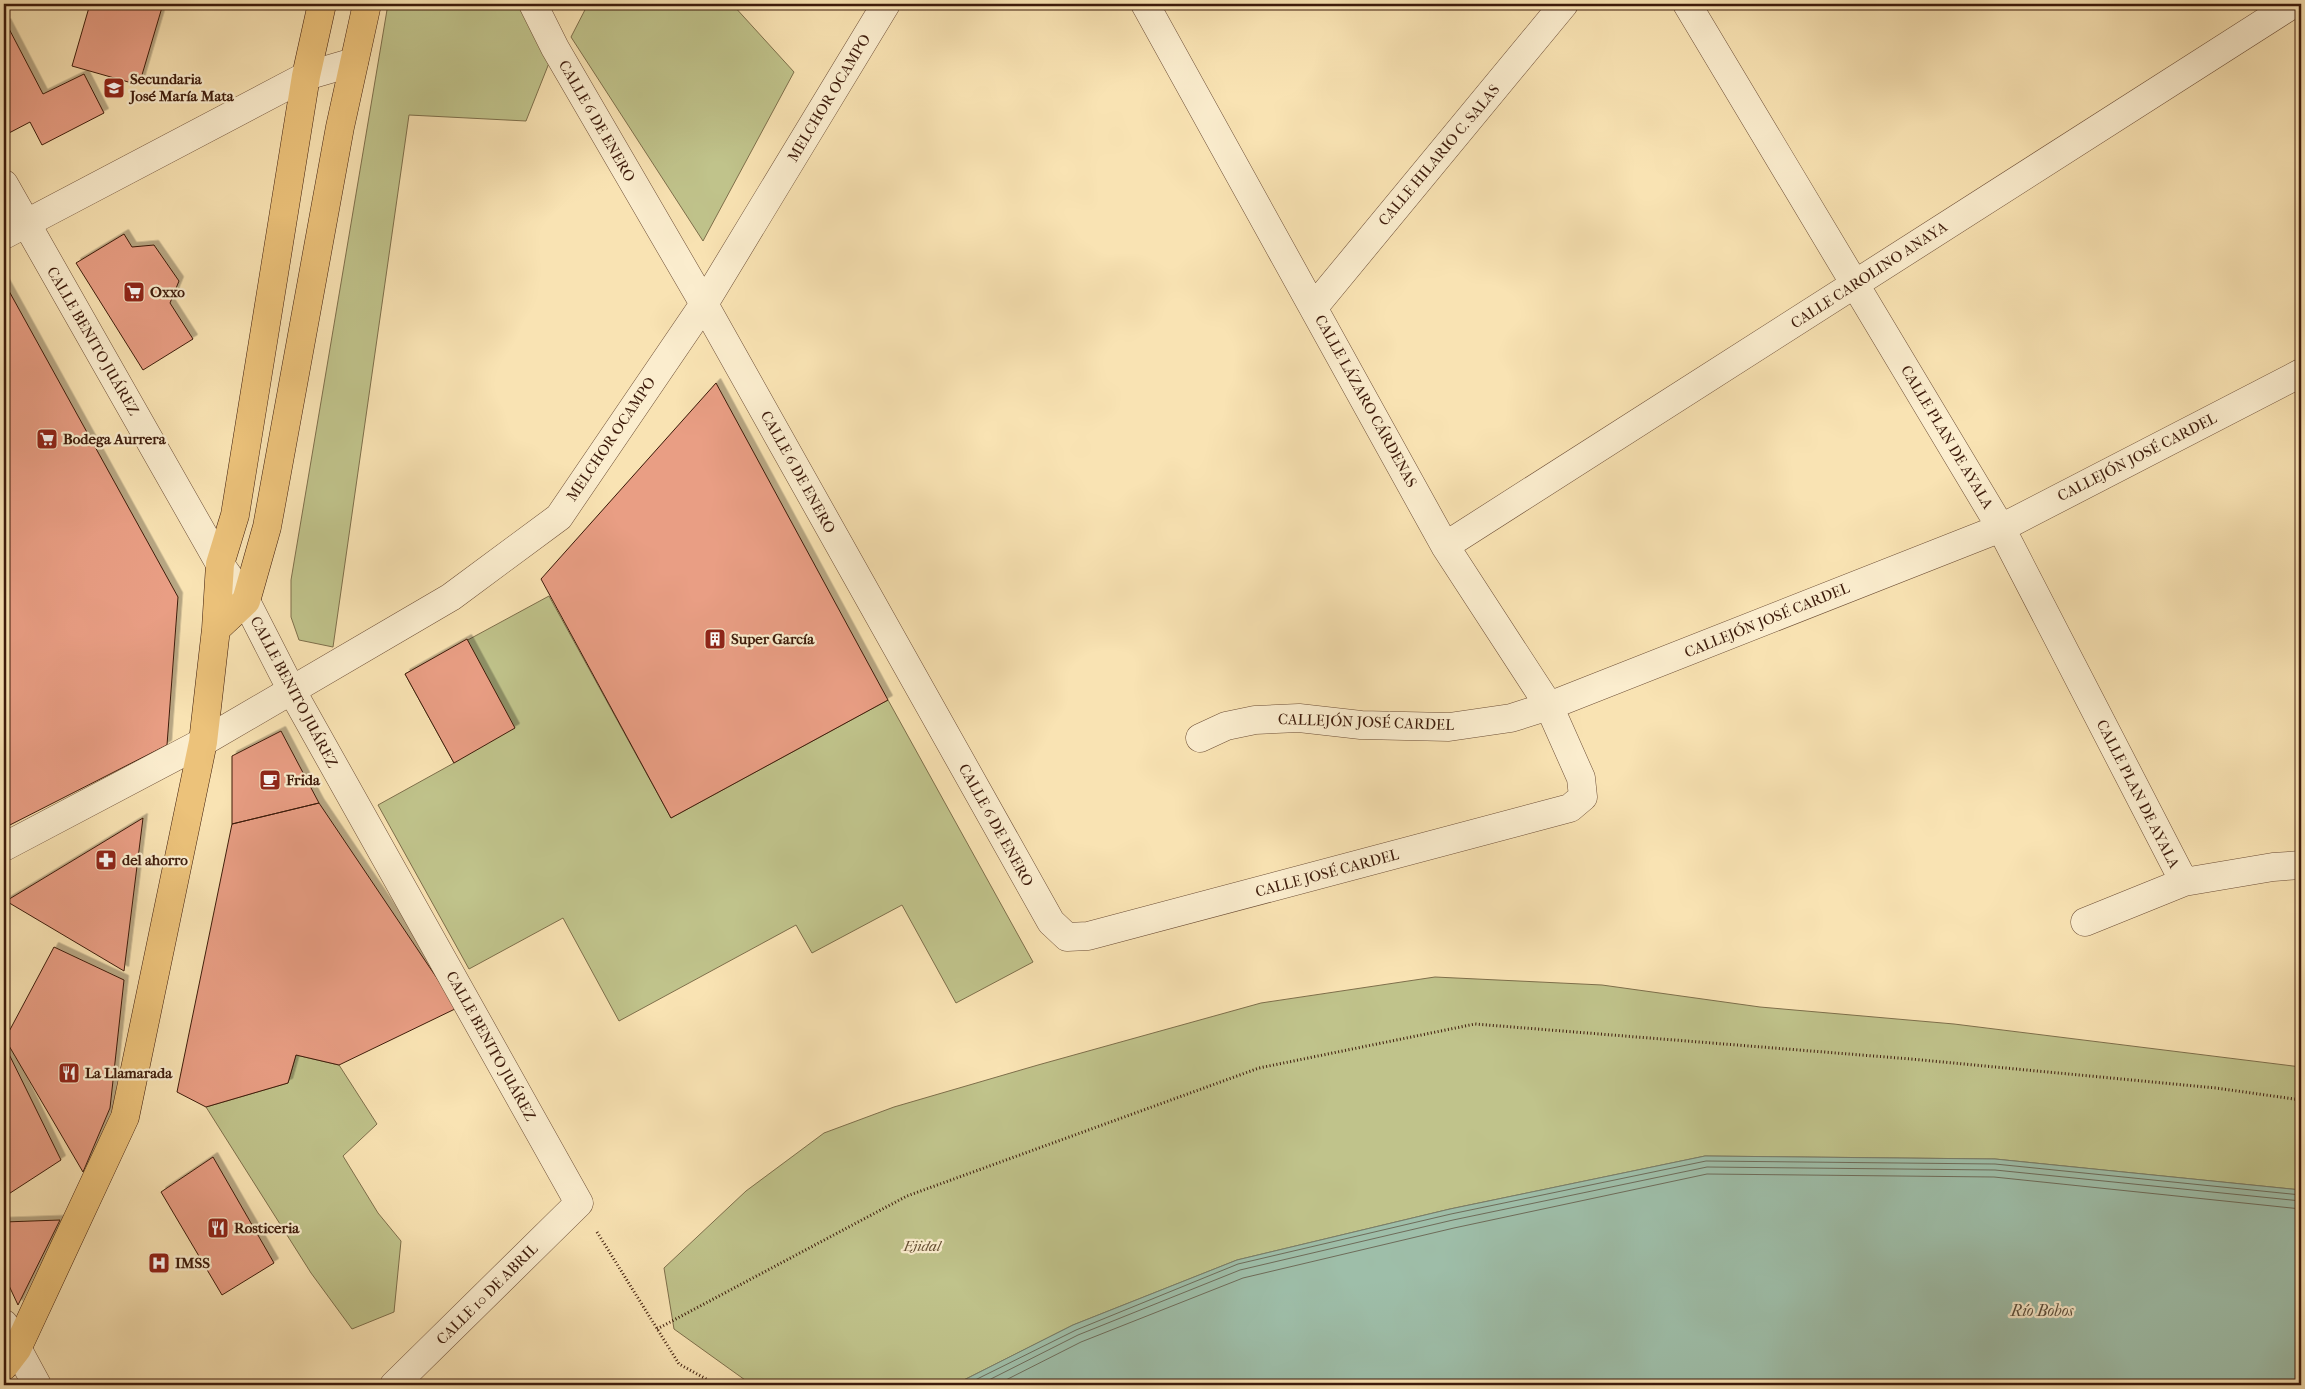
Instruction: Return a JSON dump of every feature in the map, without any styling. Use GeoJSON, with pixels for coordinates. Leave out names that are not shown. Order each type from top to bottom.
{"type":"FeatureCollection","features":[{"type":"Feature","properties":{"kind":"main road"},"geometry":{"type":"LineString","coordinates":[[11,1358],[125,1117],[203,742],[216,629],[220,564],[234,515],[306,76],[322,4]]}},
{"type":"Feature","properties":{"kind":"main road"},"geometry":{"type":"LineString","coordinates":[[216,629],[246,600],[267,527],[340,127],[367,4]]}},
{"type":"Feature","properties":{"kind":"street","name":"CALLE 6 DE ENERO"},"geometry":{"type":"LineString","coordinates":[[533,4],[555,48],[704,304],[1051,922],[1067,937]]}},
{"type":"Feature","properties":{"kind":"street","name":"MELCHOR OCAMPO"},"geometry":{"type":"LineString","coordinates":[[4,847],[203,742],[451,597],[559,517],[704,304],[886,4]]}},
{"type":"Feature","properties":{"kind":"street","name":"CALLE LÁZARO CÁRDENAS"},"geometry":{"type":"LineString","coordinates":[[1146,4],[1445,546],[1549,706],[1581,778],[1584,797]]}},
{"type":"Feature","properties":{"kind":"street","name":"CALLE HILARIO C. SALAS"},"geometry":{"type":"LineString","coordinates":[[1314,307],[1564,4]]}},
{"type":"Feature","properties":{"kind":"street","name":"CALLE PLAN DE AYALA"},"geometry":{"type":"LineString","coordinates":[[1687,4],[1856,283],[2001,528],[2184,882]]}},
{"type":"Feature","properties":{"kind":"street","name":"CALLE CAROLINO ANAYA"},"geometry":{"type":"LineString","coordinates":[[1445,546],[2293,4]]}},
{"type":"Feature","properties":{"kind":"street"},"geometry":{"type":"LineString","coordinates":[[15,229],[306,76],[354,62]]}},
{"type":"Feature","properties":{"kind":"street","name":"CALLE BENITO JUÁREZ"},"geometry":{"type":"LineString","coordinates":[[4,184],[15,229],[220,564],[246,600],[292,691],[579,1203]]}},
{"type":"Feature","properties":{"kind":"street","name":"CALLEJÓN JOSÉ CARDEL"},"geometry":{"type":"LineString","coordinates":[[1200,738],[1226,726],[1255,720],[1299,718],[1361,725],[1450,727],[1511,718],[1549,706],[2001,528],[2301,372]]}},
{"type":"Feature","properties":{"kind":"street","name":"CALLE JOSÉ CARDEL"},"geometry":{"type":"LineString","coordinates":[[1067,937],[1088,936],[1560,811],[1570,808],[1584,797]]}},
{"type":"Feature","properties":{"kind":"street"},"geometry":{"type":"LineString","coordinates":[[2085,922],[2184,882],[2273,867],[2301,865]]}},
{"type":"Feature","properties":{"kind":"street","name":"CALLE 10 DE ABRIL"},"geometry":{"type":"LineString","coordinates":[[394,1385],[579,1203]]}},
{"type":"Feature","properties":{"kind":"street"},"geometry":{"type":"LineString","coordinates":[[4,1324],[11,1358],[37,1385]]}},
{"type":"Feature","properties":{"kind":"path"},"geometry":{"type":"LineString","coordinates":[[657,1329],[907,1196],[1259,1068],[1475,1024],[1921,1060],[2216,1088],[2301,1100]]}},
{"type":"Feature","properties":{"kind":"path"},"geometry":{"type":"LineString","coordinates":[[579,1203],[679,1364],[717,1385]]}},
{"type":"Feature","properties":{"kind":"green space"},"geometry":{"type":"Polygon","coordinates":[[[388,4],[550,4],[555,48],[526,121],[409,115],[333,647],[299,640],[291,617],[291,580],[388,4]]]}},
{"type":"Feature","properties":{"kind":"green space"},"geometry":{"type":"Polygon","coordinates":[[[588,4],[735,4],[733,5],[794,72],[703,241],[571,37],[588,4]]]}},
{"type":"Feature","properties":{"kind":"green space"},"geometry":{"type":"Polygon","coordinates":[[[549,596],[671,818],[888,700],[1033,962],[956,1003],[902,905],[812,953],[796,925],[619,1021],[563,918],[469,969],[378,805],[454,763],[405,674],[549,596]]]}},
{"type":"Feature","properties":{"kind":"green space","name":"Ejidal"},"geometry":{"type":"Polygon","coordinates":[[[1435,977],[1602,985],[1760,1007],[1954,1024],[2301,1067],[2301,1190],[1995,1159],[1705,1156],[1450,1209],[1237,1260],[1073,1325],[954,1385],[752,1385],[674,1329],[664,1268],[746,1191],[824,1133],[894,1107],[1261,1003],[1435,977]]]}},
{"type":"Feature","properties":{"kind":"green space"},"geometry":{"type":"Polygon","coordinates":[[[296,1055],[339,1065],[377,1124],[343,1156],[378,1213],[401,1241],[394,1312],[352,1329],[311,1273],[206,1107],[288,1083],[296,1055]]]}},
{"type":"Feature","properties":{"kind":"water","name":"Río Bobos"},"geometry":{"type":"Polygon","coordinates":[[[1705,1156],[1995,1159],[2301,1190],[2301,1385],[954,1385],[1073,1325],[1237,1260],[1450,1209],[1705,1156]]]}},
{"type":"Feature","properties":{"kind":"building"},"geometry":{"type":"Polygon","coordinates":[[[90,4],[163,4],[139,85],[72,66],[90,4]]]}},
{"type":"Feature","properties":{"kind":"building"},"geometry":{"type":"Polygon","coordinates":[[[6,23],[43,94],[84,74],[104,113],[42,145],[30,122],[9,133],[4,123],[4,25],[6,23]]]}},
{"type":"Feature","properties":{"kind":"building","name":"Oxxo"},"geometry":{"type":"Polygon","coordinates":[[[124,234],[132,247],[154,245],[179,281],[170,303],[193,339],[143,370],[76,263],[124,234]]]}},
{"type":"Feature","properties":{"kind":"building","name":"Bodega Aurrera"},"geometry":{"type":"Polygon","coordinates":[[[4,282],[178,597],[167,745],[4,828],[4,282]]]}},
{"type":"Feature","properties":{"kind":"building","name":"Super García"},"geometry":{"type":"Polygon","coordinates":[[[716,383],[888,700],[671,818],[541,579],[716,383]]]}},
{"type":"Feature","properties":{"kind":"building"},"geometry":{"type":"Polygon","coordinates":[[[467,639],[515,728],[454,763],[405,674],[467,639]]]}},
{"type":"Feature","properties":{"kind":"building","name":"Frida"},"geometry":{"type":"Polygon","coordinates":[[[281,731],[319,803],[232,824],[232,756],[281,731]]]}},
{"type":"Feature","properties":{"kind":"building"},"geometry":{"type":"Polygon","coordinates":[[[319,803],[457,1008],[339,1065],[296,1055],[288,1083],[206,1107],[177,1092],[232,824],[319,803]]]}},
{"type":"Feature","properties":{"kind":"building","name":"del ahorro"},"geometry":{"type":"Polygon","coordinates":[[[143,818],[124,971],[6,901],[143,818]]]}},
{"type":"Feature","properties":{"kind":"building","name":"La Llamarada"},"geometry":{"type":"Polygon","coordinates":[[[54,947],[124,980],[110,1108],[83,1172],[5,1039],[54,947]]]}},
{"type":"Feature","properties":{"kind":"building"},"geometry":{"type":"Polygon","coordinates":[[[4,1044],[61,1160],[4,1197],[4,1044]]]}},
{"type":"Feature","properties":{"kind":"building","name":"Rosticeria"},"geometry":{"type":"Polygon","coordinates":[[[213,1157],[274,1263],[222,1295],[161,1192],[213,1157]]]}},
{"type":"Feature","properties":{"kind":"building"},"geometry":{"type":"Polygon","coordinates":[[[60,1220],[18,1305],[4,1275],[4,1222],[60,1220]]]}},
{"type":"Feature","properties":{"kind":"place","name":"Secundaria José María Mata"},"geometry":{"type":"Point","coordinates":[114,88]}},
{"type":"Feature","properties":{"kind":"place","name":"Oxxo"},"geometry":{"type":"Point","coordinates":[134,292]}},
{"type":"Feature","properties":{"kind":"place","name":"Bodega Aurrera"},"geometry":{"type":"Point","coordinates":[47,439]}},
{"type":"Feature","properties":{"kind":"place","name":"Super García"},"geometry":{"type":"Point","coordinates":[715,639]}},
{"type":"Feature","properties":{"kind":"place","name":"Frida"},"geometry":{"type":"Point","coordinates":[270,780]}},
{"type":"Feature","properties":{"kind":"place","name":"del ahorro"},"geometry":{"type":"Point","coordinates":[106,860]}},
{"type":"Feature","properties":{"kind":"place","name":"La Llamarada"},"geometry":{"type":"Point","coordinates":[69,1073]}},
{"type":"Feature","properties":{"kind":"place","name":"Rosticeria"},"geometry":{"type":"Point","coordinates":[218,1228]}},
{"type":"Feature","properties":{"kind":"place","name":"IMSS"},"geometry":{"type":"Point","coordinates":[159,1263]}}]}
